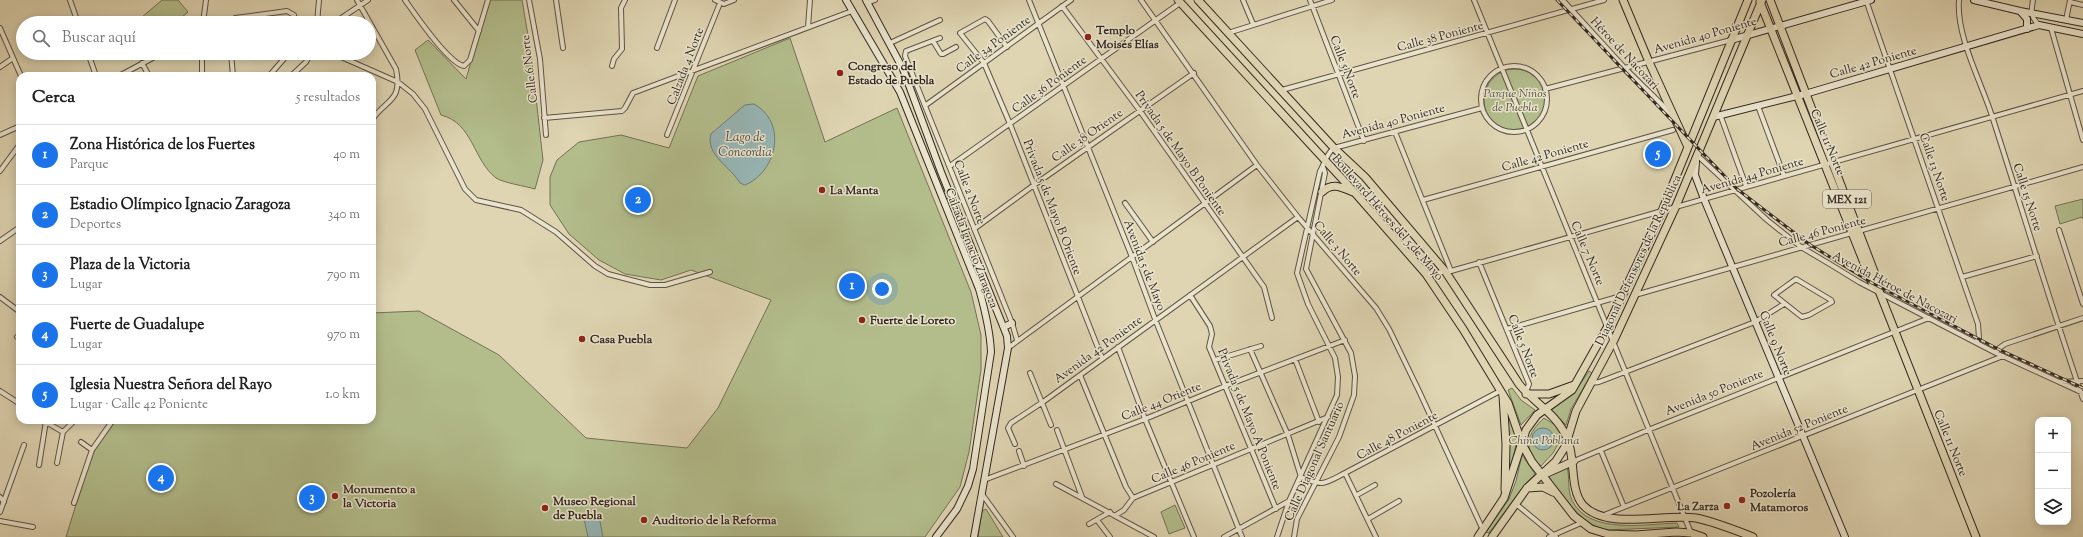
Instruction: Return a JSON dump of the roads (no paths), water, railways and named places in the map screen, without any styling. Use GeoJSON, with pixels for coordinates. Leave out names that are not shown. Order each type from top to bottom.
{"type":"FeatureCollection","features":[{"type":"Feature","properties":{"kind":"main road","name":"Calzada Ignacio Zaragoza"},"geometry":{"type":"LineString","coordinates":[[846,0],[900,92],[979,289],[986,313],[991,352],[973,469],[963,498],[936,537]]}},
{"type":"Feature","properties":{"kind":"main road","name":"Boulevard Héroes del 5 de Mayo"},"geometry":{"type":"LineString","coordinates":[[1198,0],[1334,148],[1365,177],[1448,271],[1526,393],[1557,420],[1568,439],[1574,461]]}},
{"type":"Feature","properties":{"kind":"main road"},"geometry":{"type":"LineString","coordinates":[[1623,0],[1649,62],[1687,145]]}},
{"type":"Feature","properties":{"kind":"main road","name":"Diagonal Defensores de la República"},"geometry":{"type":"LineString","coordinates":[[1478,537],[1504,498],[1511,479],[1521,441],[1531,422],[1544,409],[1565,395],[1576,384],[1608,326],[1662,211],[1687,145],[1748,0]]}},
{"type":"Feature","properties":{"kind":"main road","name":"Calle 11 Norte"},"geometry":{"type":"LineString","coordinates":[[1770,0],[1829,163],[1856,232],[1880,287],[1879,291],[1894,332],[1976,537]]}},
{"type":"Feature","properties":{"kind":"main road","name":"Avenida 40 Poniente"},"geometry":{"type":"LineString","coordinates":[[1731,40],[1868,0]]}},
{"type":"Feature","properties":{"kind":"main road"},"geometry":{"type":"LineString","coordinates":[[1974,0],[1989,2],[2020,11],[2083,23]]}},
{"type":"Feature","properties":{"kind":"main road","name":"Boulevard Héroes del 5 de Mayo"},"geometry":{"type":"LineString","coordinates":[[1179,1],[1324,164],[1356,194],[1426,274],[1463,329],[1511,408],[1521,441],[1541,475],[1581,523]]}},
{"type":"Feature","properties":{"kind":"main road","name":"Diagonal Defensores de la República"},"geometry":{"type":"LineString","coordinates":[[1492,537],[1527,488],[1560,456],[1568,439],[1576,411],[1614,340],[1676,206],[1697,155],[1717,117],[1760,1]]}},
{"type":"Feature","properties":{"kind":"main road","name":"Calle 11 Norte"},"geometry":{"type":"LineString","coordinates":[[1760,1],[1797,96],[1829,163]]}},
{"type":"Feature","properties":{"kind":"main road","name":"Calzada Ignacio Zaragoza"},"geometry":{"type":"LineString","coordinates":[[866,2],[903,69],[941,172],[1004,327],[1008,348],[974,537]]}},
{"type":"Feature","properties":{"kind":"main road"},"geometry":{"type":"LineString","coordinates":[[2020,11],[2027,19],[2027,29]]}},
{"type":"Feature","properties":{"kind":"main road"},"geometry":{"type":"LineString","coordinates":[[2039,25],[2083,34]]}},
{"type":"Feature","properties":{"kind":"main road","name":"Calle 42 Poniente"},"geometry":{"type":"LineString","coordinates":[[1717,117],[1805,94],[2039,25]]}},
{"type":"Feature","properties":{"kind":"main road","name":"Calle 9 Norte"},"geometry":{"type":"LineString","coordinates":[[1697,155],[1695,175],[1704,199],[1845,537]]}},
{"type":"Feature","properties":{"kind":"main road"},"geometry":{"type":"LineString","coordinates":[[1322,192],[1328,187],[1335,185],[1356,194]]}},
{"type":"Feature","properties":{"kind":"main road"},"geometry":{"type":"LineString","coordinates":[[1004,327],[1012,323]]}},
{"type":"Feature","properties":{"kind":"main road"},"geometry":{"type":"LineString","coordinates":[[1526,393],[1549,394],[1576,384]]}},
{"type":"Feature","properties":{"kind":"main road"},"geometry":{"type":"LineString","coordinates":[[1501,392],[1506,444],[1504,498]]}},
{"type":"Feature","properties":{"kind":"main road"},"geometry":{"type":"LineString","coordinates":[[1576,411],[1574,461],[1576,492],[1589,510],[1611,518],[1685,517],[1716,523],[1754,537]]}},
{"type":"Feature","properties":{"kind":"main road"},"geometry":{"type":"LineString","coordinates":[[1541,475],[1574,461]]}},
{"type":"Feature","properties":{"kind":"main road"},"geometry":{"type":"LineString","coordinates":[[1527,488],[1543,487],[1557,495]]}},
{"type":"Feature","properties":{"kind":"main road"},"geometry":{"type":"LineString","coordinates":[[1581,523],[1600,532],[1637,536],[1676,532],[1703,537]]}},
{"type":"Feature","properties":{"kind":"street"},"geometry":{"type":"LineString","coordinates":[[70,0],[76,16]]}},
{"type":"Feature","properties":{"kind":"street"},"geometry":{"type":"LineString","coordinates":[[204,16],[206,0]]}},
{"type":"Feature","properties":{"kind":"street"},"geometry":{"type":"LineString","coordinates":[[318,16],[319,0]]}},
{"type":"Feature","properties":{"kind":"street"},"geometry":{"type":"LineString","coordinates":[[357,0],[366,16]]}},
{"type":"Feature","properties":{"kind":"street"},"geometry":{"type":"LineString","coordinates":[[344,16],[368,0]]}},
{"type":"Feature","properties":{"kind":"street"},"geometry":{"type":"LineString","coordinates":[[405,0],[435,40],[457,63],[464,66],[470,60],[488,0]]}},
{"type":"Feature","properties":{"kind":"street"},"geometry":{"type":"LineString","coordinates":[[454,0],[479,31]]}},
{"type":"Feature","properties":{"kind":"street","name":"Calle 6 Norte"},"geometry":{"type":"LineString","coordinates":[[529,0],[540,59],[546,135]]}},
{"type":"Feature","properties":{"kind":"street"},"geometry":{"type":"LineString","coordinates":[[556,0],[564,48]]}},
{"type":"Feature","properties":{"kind":"street"},"geometry":{"type":"LineString","coordinates":[[612,66],[614,59],[622,49],[621,8],[625,0]]}},
{"type":"Feature","properties":{"kind":"street"},"geometry":{"type":"LineString","coordinates":[[657,48],[674,0]]}},
{"type":"Feature","properties":{"kind":"street"},"geometry":{"type":"LineString","coordinates":[[715,0],[720,3],[728,4],[734,0]]}},
{"type":"Feature","properties":{"kind":"street"},"geometry":{"type":"LineString","coordinates":[[808,28],[810,0]]}},
{"type":"Feature","properties":{"kind":"street"},"geometry":{"type":"LineString","coordinates":[[866,2],[875,0]]}},
{"type":"Feature","properties":{"kind":"street","name":"Avenida 5 de Mayo"},"geometry":{"type":"LineString","coordinates":[[1029,0],[1242,537]]}},
{"type":"Feature","properties":{"kind":"street","name":"Calle 34 Poniente"},"geometry":{"type":"LineString","coordinates":[[926,105],[1071,0]]}},
{"type":"Feature","properties":{"kind":"street","name":"Calle 3 Norte"},"geometry":{"type":"LineString","coordinates":[[1141,0],[1258,165],[1298,217],[1376,308],[1389,329],[1436,425],[1483,530]]}},
{"type":"Feature","properties":{"kind":"street"},"geometry":{"type":"LineString","coordinates":[[1243,0],[1253,24]]}},
{"type":"Feature","properties":{"kind":"street","name":"Calle 5 Norte"},"geometry":{"type":"LineString","coordinates":[[1310,0],[1364,141]]}},
{"type":"Feature","properties":{"kind":"street"},"geometry":{"type":"LineString","coordinates":[[1227,33],[1312,5],[1332,0]]}},
{"type":"Feature","properties":{"kind":"street","name":"Calle 7 Norte"},"geometry":{"type":"LineString","coordinates":[[1474,0],[1541,167],[1614,340],[1648,430],[1692,535]]}},
{"type":"Feature","properties":{"kind":"street","name":"Héroe de Nacozari"},"geometry":{"type":"LineString","coordinates":[[1562,0],[1624,68],[1674,118]]}},
{"type":"Feature","properties":{"kind":"street","name":"Calle 38 Poniente"},"geometry":{"type":"LineString","coordinates":[[1282,90],[1604,0]]}},
{"type":"Feature","properties":{"kind":"street","name":"Calle 13 Norte"},"geometry":{"type":"LineString","coordinates":[[1868,0],[1978,324],[1979,338],[1976,342]]}},
{"type":"Feature","properties":{"kind":"street","name":"Calle 15 Norte"},"geometry":{"type":"LineString","coordinates":[[1960,0],[1958,15],[1993,117],[2014,187],[2082,392],[2083,399]]}},
{"type":"Feature","properties":{"kind":"street"},"geometry":{"type":"LineString","coordinates":[[2033,0],[2031,13],[2032,18],[2039,25]]}},
{"type":"Feature","properties":{"kind":"street","name":"Calle 36 Poniente"},"geometry":{"type":"LineString","coordinates":[[950,166],[1156,21],[1179,1]]}},
{"type":"Feature","properties":{"kind":"street"},"geometry":{"type":"LineString","coordinates":[[2066,20],[2070,1],[2083,5]]}},
{"type":"Feature","properties":{"kind":"street","name":"Calzada 4 Norte"},"geometry":{"type":"LineString","coordinates":[[668,135],[720,3]]}},
{"type":"Feature","properties":{"kind":"street","name":"Privada 5 de Mayo B Poniente"},"geometry":{"type":"LineString","coordinates":[[1062,6],[1140,111],[1204,205],[1264,287],[1272,318]]}},
{"type":"Feature","properties":{"kind":"street"},"geometry":{"type":"LineString","coordinates":[[248,16],[287,10],[294,16]]}},
{"type":"Feature","properties":{"kind":"street"},"geometry":{"type":"LineString","coordinates":[[544,118],[622,111],[633,93],[852,11]]}},
{"type":"Feature","properties":{"kind":"street"},"geometry":{"type":"LineString","coordinates":[[890,43],[940,20]]}},
{"type":"Feature","properties":{"kind":"street","name":"Privada 5 de Mayo B Oriente"},"geometry":{"type":"LineString","coordinates":[[1007,47],[988,21],[981,20],[960,32],[984,63],[1010,124],[1102,358]]}},
{"type":"Feature","properties":{"kind":"street"},"geometry":{"type":"LineString","coordinates":[[0,28],[19,72]]}},
{"type":"Feature","properties":{"kind":"street"},"geometry":{"type":"LineString","coordinates":[[2051,28],[2083,140]]}},
{"type":"Feature","properties":{"kind":"street"},"geometry":{"type":"LineString","coordinates":[[376,34],[396,70],[398,82],[393,100],[376,116]]}},
{"type":"Feature","properties":{"kind":"street"},"geometry":{"type":"LineString","coordinates":[[940,38],[933,41],[940,54],[943,54],[956,47]]}},
{"type":"Feature","properties":{"kind":"street","name":"Avenida 40 Poniente"},"geometry":{"type":"LineString","coordinates":[[1545,89],[1731,40]]}},
{"type":"Feature","properties":{"kind":"street","name":"Calle 2 Norte"},"geometry":{"type":"LineString","coordinates":[[933,41],[906,51],[905,56],[926,105],[1012,323],[1017,340]]}},
{"type":"Feature","properties":{"kind":"street"},"geometry":{"type":"LineString","coordinates":[[0,67],[13,58]]}},
{"type":"Feature","properties":{"kind":"street"},"geometry":{"type":"LineString","coordinates":[[90,60],[95,72]]}},
{"type":"Feature","properties":{"kind":"street"},"geometry":{"type":"LineString","coordinates":[[126,72],[148,60]]}},
{"type":"Feature","properties":{"kind":"street"},"geometry":{"type":"LineString","coordinates":[[202,60],[202,72]]}},
{"type":"Feature","properties":{"kind":"street"},"geometry":{"type":"LineString","coordinates":[[232,60],[233,72]]}},
{"type":"Feature","properties":{"kind":"street"},"geometry":{"type":"LineString","coordinates":[[272,72],[283,60]]}},
{"type":"Feature","properties":{"kind":"street"},"geometry":{"type":"LineString","coordinates":[[295,72],[307,60]]}},
{"type":"Feature","properties":{"kind":"street"},"geometry":{"type":"LineString","coordinates":[[348,60],[375,72]]}},
{"type":"Feature","properties":{"kind":"street"},"geometry":{"type":"LineString","coordinates":[[142,63],[147,72]]}},
{"type":"Feature","properties":{"kind":"street"},"geometry":{"type":"LineString","coordinates":[[903,69],[909,65]]}},
{"type":"Feature","properties":{"kind":"street"},"geometry":{"type":"LineString","coordinates":[[1514,66],[1528,70],[1539,79],[1545,89],[1546,98],[1544,111],[1537,122],[1526,130],[1512,132],[1498,129],[1487,119],[1482,108],[1483,89],[1493,74],[1502,69],[1514,66]]}},
{"type":"Feature","properties":{"kind":"street"},"geometry":{"type":"LineString","coordinates":[[376,72],[398,82],[413,94],[425,109],[464,189],[476,200],[521,210],[556,232],[595,266],[608,274],[650,285],[664,285],[710,272]]}},
{"type":"Feature","properties":{"kind":"street","name":"Calle 38 Oriente"},"geometry":{"type":"LineString","coordinates":[[974,229],[1194,73]]}},
{"type":"Feature","properties":{"kind":"street"},"geometry":{"type":"LineString","coordinates":[[908,83],[915,79]]}},
{"type":"Feature","properties":{"kind":"street","name":"Avenida 44 Poniente"},"geometry":{"type":"LineString","coordinates":[[1426,274],[1436,271],[1448,271],[1570,235],[1662,211],[2083,91]]}},
{"type":"Feature","properties":{"kind":"street"},"geometry":{"type":"LineString","coordinates":[[1758,106],[1784,176]]}},
{"type":"Feature","properties":{"kind":"street","name":"Avenida 40 Poniente"},"geometry":{"type":"LineString","coordinates":[[1334,148],[1482,108]]}},
{"type":"Feature","properties":{"kind":"street"},"geometry":{"type":"LineString","coordinates":[[1717,117],[1746,186]]}},
{"type":"Feature","properties":{"kind":"street"},"geometry":{"type":"LineString","coordinates":[[0,135],[16,128]]}},
{"type":"Feature","properties":{"kind":"street","name":"Calle 42 Poniente"},"geometry":{"type":"LineString","coordinates":[[1423,200],[1673,130]]}},
{"type":"Feature","properties":{"kind":"street"},"geometry":{"type":"LineString","coordinates":[[1394,132],[1423,200],[1448,271]]}},
{"type":"Feature","properties":{"kind":"street"},"geometry":{"type":"LineString","coordinates":[[1324,164],[1334,148]]}},
{"type":"Feature","properties":{"kind":"street"},"geometry":{"type":"LineString","coordinates":[[0,171],[16,149]]}},
{"type":"Feature","properties":{"kind":"street","name":"Avenida Héroe de Nacozari"},"geometry":{"type":"LineString","coordinates":[[1697,155],[1733,190],[1801,247],[1859,282],[2003,356],[2082,392]]}},
{"type":"Feature","properties":{"kind":"street","name":"Calle Diagonal Santuario"},"geometry":{"type":"LineString","coordinates":[[1294,537],[1298,519],[1338,437],[1354,395],[1354,367],[1345,340],[1306,269],[1322,192],[1325,172],[1324,164]]}},
{"type":"Feature","properties":{"kind":"street","name":"Calle Diagonal Santuario"},"geometry":{"type":"LineString","coordinates":[[1278,537],[1289,501],[1337,395],[1338,380],[1336,362],[1308,304],[1297,273],[1320,171],[1324,164]]}},
{"type":"Feature","properties":{"kind":"street"},"geometry":{"type":"LineString","coordinates":[[1008,348],[1258,165]]}},
{"type":"Feature","properties":{"kind":"street","name":"Calle 46 Poniente"},"geometry":{"type":"LineString","coordinates":[[1635,295],[1732,266],[2083,167]]}},
{"type":"Feature","properties":{"kind":"street"},"geometry":{"type":"LineString","coordinates":[[1125,203],[1154,242]]}},
{"type":"Feature","properties":{"kind":"street","name":"Avenida 42 Poniente"},"geometry":{"type":"LineString","coordinates":[[1015,444],[1008,428],[1011,423],[1043,402],[1155,319],[1298,217]]}},
{"type":"Feature","properties":{"kind":"street"},"geometry":{"type":"LineString","coordinates":[[0,241],[16,229]]}},
{"type":"Feature","properties":{"kind":"street"},"geometry":{"type":"LineString","coordinates":[[2059,230],[2083,304]]}},
{"type":"Feature","properties":{"kind":"street"},"geometry":{"type":"LineString","coordinates":[[1962,277],[2037,256]]}},
{"type":"Feature","properties":{"kind":"street","name":"Calle 5 Norte"},"geometry":{"type":"LineString","coordinates":[[1479,262],[1529,384],[1526,393]]}},
{"type":"Feature","properties":{"kind":"street"},"geometry":{"type":"LineString","coordinates":[[1796,279],[1832,302],[1804,318],[1784,304],[1774,295],[1796,279]]}},
{"type":"Feature","properties":{"kind":"street","name":"Privada 5 de Mayo A Poniente"},"geometry":{"type":"LineString","coordinates":[[1190,295],[1210,326],[1212,334],[1209,347],[1276,509]]}},
{"type":"Feature","properties":{"kind":"street"},"geometry":{"type":"LineString","coordinates":[[1507,329],[1622,296]]}},
{"type":"Feature","properties":{"kind":"street"},"geometry":{"type":"LineString","coordinates":[[0,297],[16,309]]}},
{"type":"Feature","properties":{"kind":"street"},"geometry":{"type":"LineString","coordinates":[[1590,383],[1599,382],[1755,322],[1784,304]]}},
{"type":"Feature","properties":{"kind":"street","name":"Avenida 50 Poniente"},"geometry":{"type":"LineString","coordinates":[[1574,461],[1929,318]]}},
{"type":"Feature","properties":{"kind":"street"},"geometry":{"type":"LineString","coordinates":[[1996,352],[2005,344],[2083,318]]}},
{"type":"Feature","properties":{"kind":"street","name":"Calle 44 Oriente"},"geometry":{"type":"LineString","coordinates":[[984,480],[1024,466],[1105,433],[1145,420],[1225,386],[1345,340]]}},
{"type":"Feature","properties":{"kind":"street"},"geometry":{"type":"LineString","coordinates":[[1215,360],[1250,348],[1261,346]]}},
{"type":"Feature","properties":{"kind":"street"},"geometry":{"type":"LineString","coordinates":[[1118,347],[1145,420],[1194,537]]}},
{"type":"Feature","properties":{"kind":"street"},"geometry":{"type":"LineString","coordinates":[[1250,348],[1288,435],[1301,476],[1316,484]]}},
{"type":"Feature","properties":{"kind":"street","name":"Avenida 52 Poniente"},"geometry":{"type":"LineString","coordinates":[[1602,516],[2003,356]]}},
{"type":"Feature","properties":{"kind":"street"},"geometry":{"type":"LineString","coordinates":[[1295,359],[1319,422]]}},
{"type":"Feature","properties":{"kind":"street"},"geometry":{"type":"LineString","coordinates":[[1030,373],[1051,425]]}},
{"type":"Feature","properties":{"kind":"street"},"geometry":{"type":"LineString","coordinates":[[1080,374],[1126,487],[1133,498],[1124,510],[1116,515]]}},
{"type":"Feature","properties":{"kind":"street"},"geometry":{"type":"LineString","coordinates":[[2060,382],[2083,381]]}},
{"type":"Feature","properties":{"kind":"street"},"geometry":{"type":"LineString","coordinates":[[0,391],[16,402]]}},
{"type":"Feature","properties":{"kind":"street","name":"Calle 48 Poniente"},"geometry":{"type":"LineString","coordinates":[[1316,484],[1324,484],[1501,392]]}},
{"type":"Feature","properties":{"kind":"street","name":"Calle 46 Poniente"},"geometry":{"type":"LineString","coordinates":[[1133,498],[1288,435],[1328,417]]}},
{"type":"Feature","properties":{"kind":"street"},"geometry":{"type":"LineString","coordinates":[[39,465],[45,424]]}},
{"type":"Feature","properties":{"kind":"street"},"geometry":{"type":"LineString","coordinates":[[50,424],[63,432]]}},
{"type":"Feature","properties":{"kind":"street"},"geometry":{"type":"LineString","coordinates":[[57,464],[63,432],[71,424]]}},
{"type":"Feature","properties":{"kind":"street"},"geometry":{"type":"LineString","coordinates":[[74,503],[92,450],[110,424]]}},
{"type":"Feature","properties":{"kind":"street"},"geometry":{"type":"LineString","coordinates":[[1057,430],[1082,497]]}},
{"type":"Feature","properties":{"kind":"street"},"geometry":{"type":"LineString","coordinates":[[81,442],[92,450]]}},
{"type":"Feature","properties":{"kind":"street"},"geometry":{"type":"LineString","coordinates":[[0,512],[24,445]]}},
{"type":"Feature","properties":{"kind":"street"},"geometry":{"type":"LineString","coordinates":[[1019,451],[1024,466]]}},
{"type":"Feature","properties":{"kind":"street"},"geometry":{"type":"LineString","coordinates":[[1601,451],[1624,507]]}},
{"type":"Feature","properties":{"kind":"street"},"geometry":{"type":"LineString","coordinates":[[1345,473],[1357,495],[1376,537]]}},
{"type":"Feature","properties":{"kind":"street"},"geometry":{"type":"LineString","coordinates":[[1056,484],[1116,515],[1154,537]]}},
{"type":"Feature","properties":{"kind":"street"},"geometry":{"type":"LineString","coordinates":[[1357,495],[1375,485]]}},
{"type":"Feature","properties":{"kind":"street"},"geometry":{"type":"LineString","coordinates":[[982,494],[1013,537]]}},
{"type":"Feature","properties":{"kind":"street"},"geometry":{"type":"LineString","coordinates":[[0,497],[4,502]]}},
{"type":"Feature","properties":{"kind":"street"},"geometry":{"type":"LineString","coordinates":[[1224,537],[1289,501]]}},
{"type":"Feature","properties":{"kind":"street"},"geometry":{"type":"LineString","coordinates":[[1368,519],[1400,501]]}},
{"type":"Feature","properties":{"kind":"street"},"geometry":{"type":"LineString","coordinates":[[1516,504],[1555,536]]}},
{"type":"Feature","properties":{"kind":"street"},"geometry":{"type":"LineString","coordinates":[[1089,524],[1110,512]]}},
{"type":"Feature","properties":{"kind":"street"},"geometry":{"type":"LineString","coordinates":[[1097,520],[1110,537]]}},
{"type":"Feature","properties":{"kind":"street"},"geometry":{"type":"LineString","coordinates":[[0,521],[32,528]]}},
{"type":"Feature","properties":{"kind":"street"},"geometry":{"type":"LineString","coordinates":[[1549,537],[1555,536],[1581,523]]}},
{"type":"Feature","properties":{"kind":"water","name":"Lago de Concordia"},"geometry":{"type":"Polygon","coordinates":[[[754,104],[764,112],[771,122],[774,134],[774,146],[771,158],[765,169],[756,178],[745,185],[740,183],[715,155],[710,141],[711,134],[740,109],[745,105],[754,104]]]}},
{"type":"Feature","properties":{"kind":"water"},"geometry":{"type":"Polygon","coordinates":[[[1543,428],[1551,431],[1554,439],[1551,447],[1543,450],[1535,447],[1532,439],[1535,431],[1543,428]]]}},
{"type":"Feature","properties":{"kind":"water"},"geometry":{"type":"Polygon","coordinates":[[[599,516],[603,537],[588,537],[584,519],[599,516]]]}},
{"type":"Feature","properties":{"kind":"railway"},"geometry":{"type":"LineString","coordinates":[[1557,0],[1737,189],[1809,244],[1872,283],[1998,349],[2083,388]]}},
{"type":"Feature","properties":{"kind":"place","name":"Templo Moisés Elías"},"geometry":{"type":"Point","coordinates":[1088,37]}},
{"type":"Feature","properties":{"kind":"place","name":"Congreso del Estado de Puebla"},"geometry":{"type":"Point","coordinates":[840,73]}},
{"type":"Feature","properties":{"kind":"place","name":"Iglesia Nuestra Señora del Rayo"},"geometry":{"type":"Point","coordinates":[1658,154]}},
{"type":"Feature","properties":{"kind":"place","name":"La Manta"},"geometry":{"type":"Point","coordinates":[822,190]}},
{"type":"Feature","properties":{"kind":"place","name":"Estadio Olímpico Ignacio Zaragoza"},"geometry":{"type":"Point","coordinates":[638,200]}},
{"type":"Feature","properties":{"kind":"place","name":"Zona Histórica de los Fuertes"},"geometry":{"type":"Point","coordinates":[852,286]}},
{"type":"Feature","properties":{"kind":"place","name":"Fuerte de Loreto"},"geometry":{"type":"Point","coordinates":[862,320]}},
{"type":"Feature","properties":{"kind":"place","name":"Casa Puebla"},"geometry":{"type":"Point","coordinates":[582,339]}},
{"type":"Feature","properties":{"kind":"place","name":"Fuerte de Guadalupe"},"geometry":{"type":"Point","coordinates":[161,478]}},
{"type":"Feature","properties":{"kind":"place","name":"Monumento a la Victoria"},"geometry":{"type":"Point","coordinates":[335,496]}},
{"type":"Feature","properties":{"kind":"place","name":"Plaza de la Victoria"},"geometry":{"type":"Point","coordinates":[312,498]}},
{"type":"Feature","properties":{"kind":"place","name":"Pozolería Matamoros"},"geometry":{"type":"Point","coordinates":[1742,500]}},
{"type":"Feature","properties":{"kind":"place","name":"La Zarza"},"geometry":{"type":"Point","coordinates":[1727,506]}},
{"type":"Feature","properties":{"kind":"place","name":"Museo Regional de Puebla"},"geometry":{"type":"Point","coordinates":[545,508]}},
{"type":"Feature","properties":{"kind":"place","name":"Auditorio de la Reforma"},"geometry":{"type":"Point","coordinates":[644,520]}},
{"type":"Feature","properties":{"kind":"park label","name":"Parque Niños de Puebla"},"geometry":{"type":"Point","coordinates":[1515,100]}},
{"type":"Feature","properties":{"kind":"park label","name":"China Poblana"},"geometry":{"type":"Point","coordinates":[1544,440]}}]}
